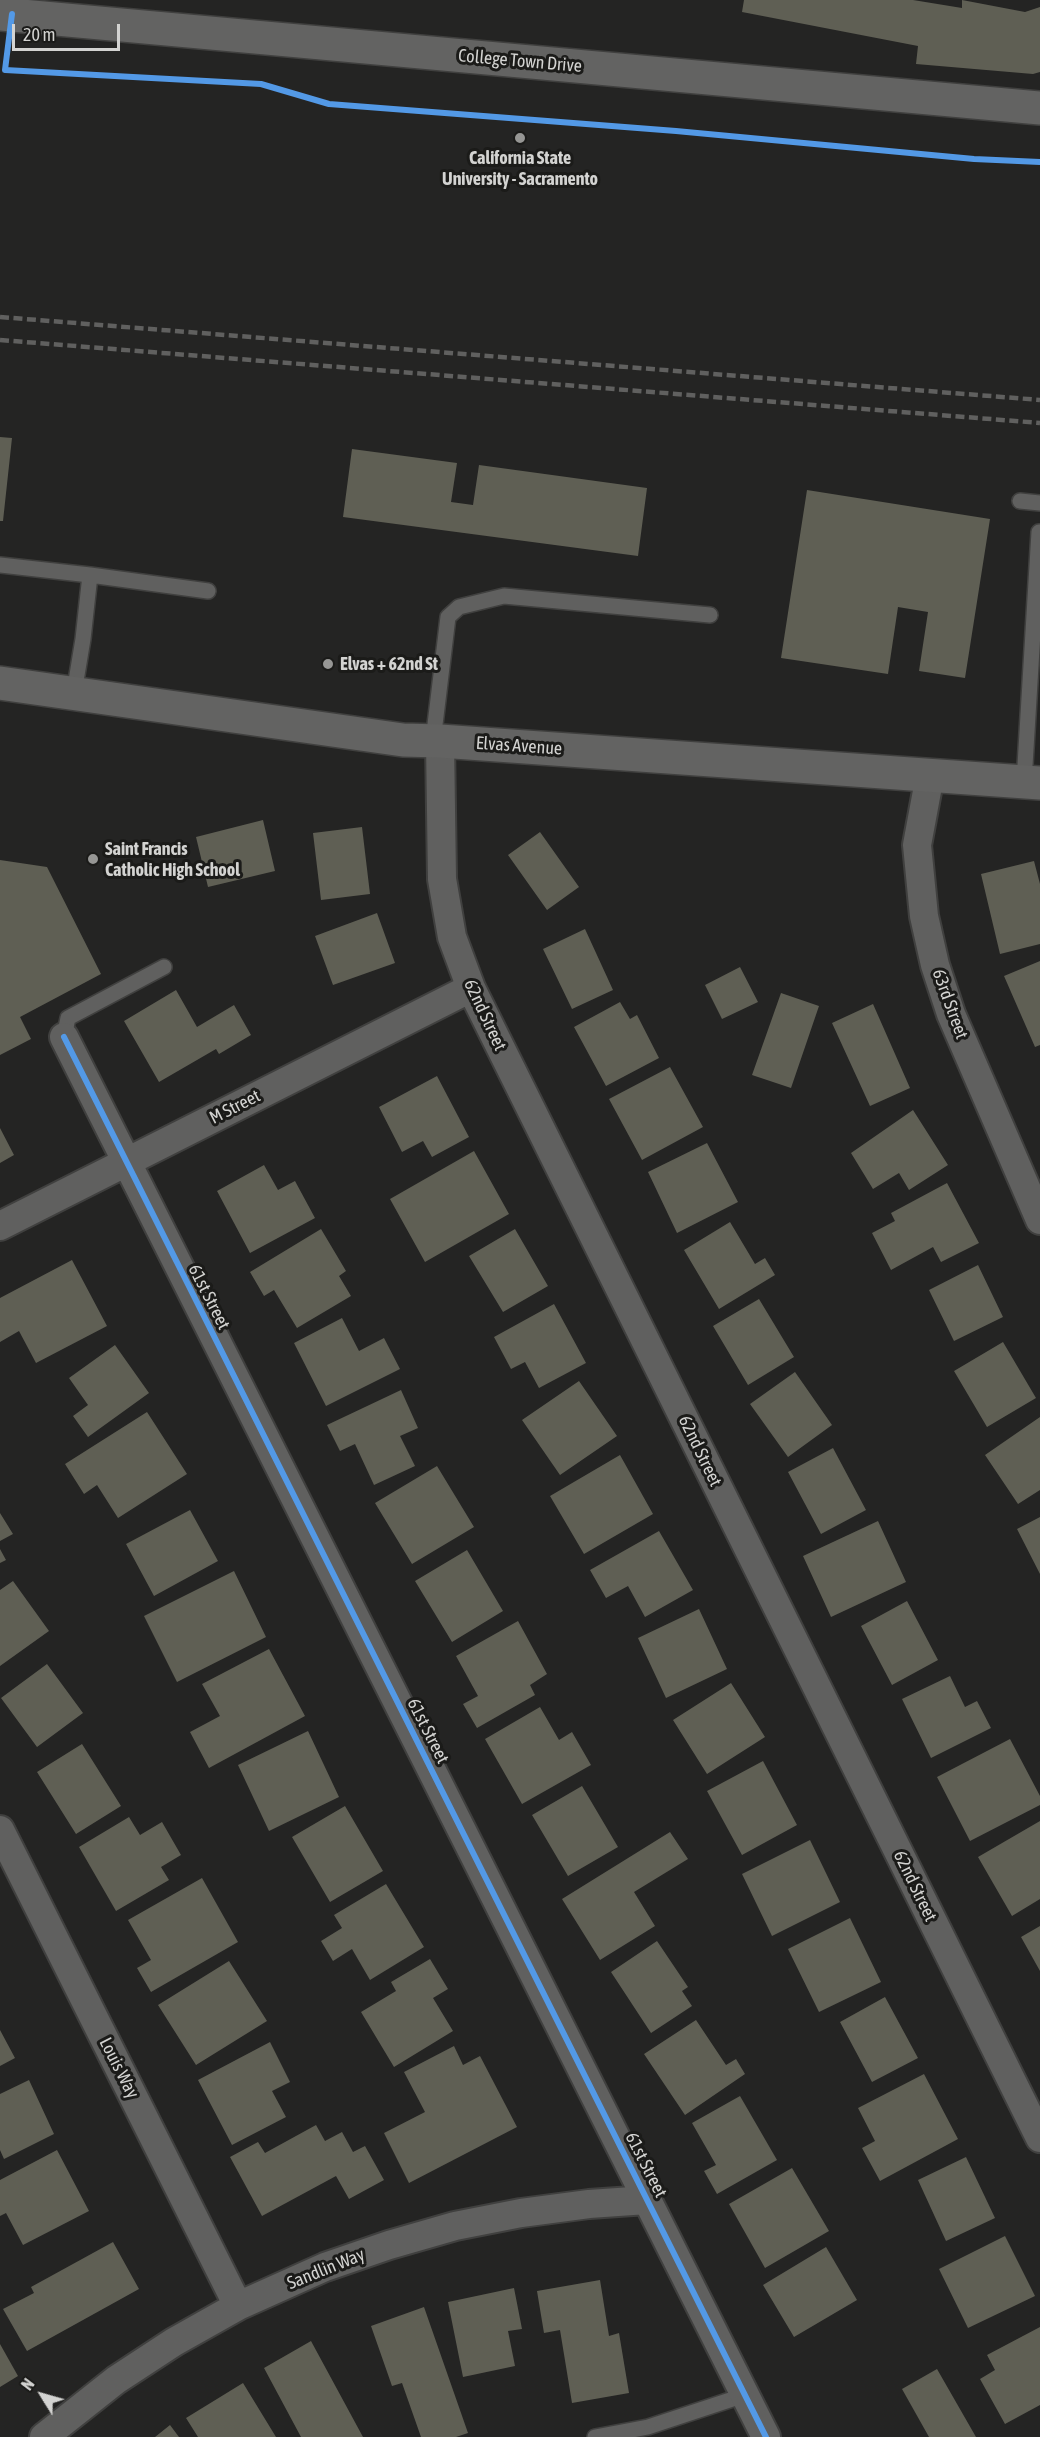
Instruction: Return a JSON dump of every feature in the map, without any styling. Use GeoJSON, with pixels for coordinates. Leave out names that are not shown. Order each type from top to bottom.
{"type":"FeatureCollection","features":[{"type":"Feature","properties":{"kind":"main road","name":"College Town Drive"},"geometry":{"type":"LineString","coordinates":[[9,9],[1040,108]]}},
{"type":"Feature","properties":{"kind":"main road","name":"Elvas Avenue"},"geometry":{"type":"LineString","coordinates":[[0,683],[403,740],[1032,782]]}},
{"type":"Feature","properties":{"kind":"street","name":"62nd Street"},"geometry":{"type":"LineString","coordinates":[[436,741],[442,879],[452,937],[471,988],[1040,2139]]}},
{"type":"Feature","properties":{"kind":"street","name":"63rd Street"},"geometry":{"type":"LineString","coordinates":[[930,775],[917,845],[924,916],[935,965],[951,1014],[1040,1220]]}},
{"type":"Feature","properties":{"kind":"street","name":"M Street"},"geometry":{"type":"LineString","coordinates":[[0,1226],[471,988]]}},
{"type":"Feature","properties":{"kind":"street","name":"61st Street"},"geometry":{"type":"LineString","coordinates":[[64,1037],[125,1163],[766,2437]]}},
{"type":"Feature","properties":{"kind":"street","name":"Louis Way"},"geometry":{"type":"LineString","coordinates":[[0,1830],[238,2306]]}},
{"type":"Feature","properties":{"kind":"street","name":"Sandlin Way"},"geometry":{"type":"LineString","coordinates":[[44,2437],[116,2380],[174,2342],[238,2306],[325,2267],[455,2226],[521,2213],[589,2204],[647,2200]]}},
{"type":"Feature","properties":{"kind":"lane"},"geometry":{"type":"LineString","coordinates":[[1020,501],[1040,503]]}},
{"type":"Feature","properties":{"kind":"lane"},"geometry":{"type":"LineString","coordinates":[[1032,782],[1039,532]]}},
{"type":"Feature","properties":{"kind":"lane"},"geometry":{"type":"LineString","coordinates":[[0,565],[208,591]]}},
{"type":"Feature","properties":{"kind":"lane"},"geometry":{"type":"LineString","coordinates":[[74,693],[90,575]]}},
{"type":"Feature","properties":{"kind":"lane"},"geometry":{"type":"LineString","coordinates":[[436,741],[448,617],[459,607],[504,596],[710,615]]}},
{"type":"Feature","properties":{"kind":"lane"},"geometry":{"type":"LineString","coordinates":[[64,1037],[68,1018],[164,967]]}},
{"type":"Feature","properties":{"kind":"lane"},"geometry":{"type":"LineString","coordinates":[[595,2437],[662,2423],[745,2395]]}},
{"type":"Feature","properties":{"kind":"lane"},"geometry":{"type":"LineString","coordinates":[[662,2423],[669,2437]]}},
{"type":"Feature","properties":{"kind":"building"},"geometry":{"type":"Polygon","coordinates":[[[744,0],[913,0],[962,8],[962,0],[1025,12],[1040,7],[1040,72],[1033,74],[916,64],[918,46],[742,12],[744,0]]]}},
{"type":"Feature","properties":{"kind":"building"},"geometry":{"type":"Polygon","coordinates":[[[0,437],[12,438],[3,521],[0,521],[0,437]]]}},
{"type":"Feature","properties":{"kind":"building"},"geometry":{"type":"Polygon","coordinates":[[[352,449],[457,463],[451,502],[473,505],[479,465],[647,488],[638,556],[343,517],[352,449]]]}},
{"type":"Feature","properties":{"kind":"building"},"geometry":{"type":"Polygon","coordinates":[[[807,490],[990,519],[965,678],[919,671],[928,612],[898,607],[888,674],[781,658],[807,490]]]}},
{"type":"Feature","properties":{"kind":"building"},"geometry":{"type":"Polygon","coordinates":[[[263,820],[275,871],[208,887],[196,837],[263,820]]]}},
{"type":"Feature","properties":{"kind":"building"},"geometry":{"type":"Polygon","coordinates":[[[362,827],[370,894],[321,900],[313,833],[362,827]]]}},
{"type":"Feature","properties":{"kind":"building"},"geometry":{"type":"Polygon","coordinates":[[[540,832],[579,887],[547,910],[508,855],[540,832]]]}},
{"type":"Feature","properties":{"kind":"building"},"geometry":{"type":"Polygon","coordinates":[[[0,860],[47,867],[101,974],[20,1017],[31,1039],[0,1055],[0,860]]]}},
{"type":"Feature","properties":{"kind":"building"},"geometry":{"type":"Polygon","coordinates":[[[1034,861],[1040,884],[1040,944],[1000,954],[981,874],[1034,861]]]}},
{"type":"Feature","properties":{"kind":"building"},"geometry":{"type":"Polygon","coordinates":[[[377,913],[395,963],[333,985],[315,936],[377,913]]]}},
{"type":"Feature","properties":{"kind":"building"},"geometry":{"type":"Polygon","coordinates":[[[585,929],[613,990],[572,1009],[543,949],[585,929]]]}},
{"type":"Feature","properties":{"kind":"building"},"geometry":{"type":"Polygon","coordinates":[[[1040,961],[1040,1045],[1035,1047],[1004,976],[1040,961]]]}},
{"type":"Feature","properties":{"kind":"building"},"geometry":{"type":"Polygon","coordinates":[[[740,967],[758,1002],[722,1019],[705,985],[740,967]]]}},
{"type":"Feature","properties":{"kind":"building"},"geometry":{"type":"Polygon","coordinates":[[[176,990],[197,1027],[234,1005],[251,1035],[219,1054],[216,1049],[159,1082],[124,1021],[176,990]]]}},
{"type":"Feature","properties":{"kind":"building"},"geometry":{"type":"Polygon","coordinates":[[[781,993],[819,1006],[791,1088],[752,1075],[781,993]]]}},
{"type":"Feature","properties":{"kind":"building"},"geometry":{"type":"Polygon","coordinates":[[[620,1002],[630,1019],[637,1015],[659,1058],[606,1086],[574,1027],[620,1002]]]}},
{"type":"Feature","properties":{"kind":"building"},"geometry":{"type":"Polygon","coordinates":[[[873,1004],[910,1088],[870,1106],[832,1023],[873,1004]]]}},
{"type":"Feature","properties":{"kind":"building"},"geometry":{"type":"Polygon","coordinates":[[[670,1067],[703,1127],[642,1160],[609,1099],[670,1067]]]}},
{"type":"Feature","properties":{"kind":"building"},"geometry":{"type":"Polygon","coordinates":[[[437,1076],[469,1137],[432,1157],[423,1141],[402,1152],[379,1107],[437,1076]]]}},
{"type":"Feature","properties":{"kind":"building"},"geometry":{"type":"Polygon","coordinates":[[[913,1110],[948,1165],[909,1190],[899,1173],[873,1189],[851,1153],[913,1110]]]}},
{"type":"Feature","properties":{"kind":"building"},"geometry":{"type":"Polygon","coordinates":[[[0,1128],[14,1155],[0,1163],[0,1128]]]}},
{"type":"Feature","properties":{"kind":"building"},"geometry":{"type":"Polygon","coordinates":[[[707,1143],[738,1202],[677,1233],[648,1172],[707,1143]]]}},
{"type":"Feature","properties":{"kind":"building"},"geometry":{"type":"Polygon","coordinates":[[[474,1151],[509,1214],[425,1262],[390,1199],[474,1151]]]}},
{"type":"Feature","properties":{"kind":"building"},"geometry":{"type":"Polygon","coordinates":[[[264,1165],[278,1190],[295,1181],[315,1218],[250,1253],[217,1191],[264,1165]]]}},
{"type":"Feature","properties":{"kind":"building"},"geometry":{"type":"Polygon","coordinates":[[[947,1183],[979,1243],[941,1262],[933,1247],[891,1270],[872,1233],[895,1221],[891,1213],[947,1183]]]}},
{"type":"Feature","properties":{"kind":"building"},"geometry":{"type":"Polygon","coordinates":[[[730,1222],[755,1264],[765,1258],[775,1275],[719,1309],[684,1250],[730,1222]]]}},
{"type":"Feature","properties":{"kind":"building"},"geometry":{"type":"Polygon","coordinates":[[[321,1229],[346,1271],[339,1276],[351,1296],[297,1328],[274,1290],[264,1296],[250,1272],[321,1229]]]}},
{"type":"Feature","properties":{"kind":"building"},"geometry":{"type":"Polygon","coordinates":[[[515,1229],[548,1286],[503,1312],[469,1256],[515,1229]]]}},
{"type":"Feature","properties":{"kind":"building"},"geometry":{"type":"Polygon","coordinates":[[[72,1260],[107,1326],[36,1363],[19,1331],[0,1342],[0,1298],[72,1260]]]}},
{"type":"Feature","properties":{"kind":"building"},"geometry":{"type":"Polygon","coordinates":[[[978,1265],[1003,1317],[954,1341],[929,1290],[978,1265]]]}},
{"type":"Feature","properties":{"kind":"building"},"geometry":{"type":"Polygon","coordinates":[[[759,1299],[794,1357],[748,1385],[713,1326],[759,1299]]]}},
{"type":"Feature","properties":{"kind":"building"},"geometry":{"type":"Polygon","coordinates":[[[554,1304],[586,1363],[539,1388],[525,1362],[511,1369],[494,1337],[554,1304]]]}},
{"type":"Feature","properties":{"kind":"building"},"geometry":{"type":"Polygon","coordinates":[[[342,1318],[359,1351],[384,1338],[400,1369],[326,1406],[294,1343],[342,1318]]]}},
{"type":"Feature","properties":{"kind":"building"},"geometry":{"type":"Polygon","coordinates":[[[1003,1342],[1036,1398],[987,1427],[954,1371],[1003,1342]]]}},
{"type":"Feature","properties":{"kind":"building"},"geometry":{"type":"Polygon","coordinates":[[[115,1345],[149,1393],[88,1437],[73,1416],[88,1405],[69,1378],[115,1345]]]}},
{"type":"Feature","properties":{"kind":"building"},"geometry":{"type":"Polygon","coordinates":[[[795,1372],[832,1425],[788,1457],[750,1404],[795,1372]]]}},
{"type":"Feature","properties":{"kind":"building"},"geometry":{"type":"Polygon","coordinates":[[[579,1381],[617,1436],[560,1475],[522,1420],[579,1381]]]}},
{"type":"Feature","properties":{"kind":"building"},"geometry":{"type":"Polygon","coordinates":[[[401,1390],[418,1428],[400,1436],[415,1466],[374,1485],[355,1444],[340,1451],[327,1425],[401,1390]]]}},
{"type":"Feature","properties":{"kind":"building"},"geometry":{"type":"Polygon","coordinates":[[[147,1412],[187,1474],[118,1518],[97,1485],[84,1494],[65,1464],[147,1412]]]}},
{"type":"Feature","properties":{"kind":"building"},"geometry":{"type":"Polygon","coordinates":[[[1040,1417],[1040,1490],[1018,1504],[985,1455],[1040,1417]]]}},
{"type":"Feature","properties":{"kind":"building"},"geometry":{"type":"Polygon","coordinates":[[[833,1448],[866,1510],[821,1534],[788,1472],[833,1448]]]}},
{"type":"Feature","properties":{"kind":"building"},"geometry":{"type":"Polygon","coordinates":[[[620,1455],[653,1514],[584,1554],[550,1496],[620,1455]]]}},
{"type":"Feature","properties":{"kind":"building"},"geometry":{"type":"Polygon","coordinates":[[[437,1466],[474,1527],[412,1564],[375,1503],[437,1466]]]}},
{"type":"Feature","properties":{"kind":"building"},"geometry":{"type":"Polygon","coordinates":[[[190,1510],[218,1561],[154,1596],[126,1544],[190,1510]]]}},
{"type":"Feature","properties":{"kind":"building"},"geometry":{"type":"Polygon","coordinates":[[[0,1513],[13,1534],[0,1541],[0,1513]]]}},
{"type":"Feature","properties":{"kind":"building"},"geometry":{"type":"Polygon","coordinates":[[[1040,1517],[1040,1574],[1017,1529],[1040,1517]]]}},
{"type":"Feature","properties":{"kind":"building"},"geometry":{"type":"Polygon","coordinates":[[[878,1521],[906,1582],[831,1617],[803,1556],[878,1521]]]}},
{"type":"Feature","properties":{"kind":"building"},"geometry":{"type":"Polygon","coordinates":[[[659,1531],[693,1590],[645,1617],[628,1586],[606,1598],[590,1570],[659,1531]]]}},
{"type":"Feature","properties":{"kind":"building"},"geometry":{"type":"Polygon","coordinates":[[[0,1549],[6,1560],[0,1563],[0,1549]]]}},
{"type":"Feature","properties":{"kind":"building"},"geometry":{"type":"Polygon","coordinates":[[[467,1550],[503,1611],[452,1642],[415,1581],[467,1550]]]}},
{"type":"Feature","properties":{"kind":"building"},"geometry":{"type":"Polygon","coordinates":[[[234,1571],[266,1637],[177,1682],[144,1616],[234,1571]]]}},
{"type":"Feature","properties":{"kind":"building"},"geometry":{"type":"Polygon","coordinates":[[[13,1581],[49,1631],[0,1666],[0,1590],[13,1581]]]}},
{"type":"Feature","properties":{"kind":"building"},"geometry":{"type":"Polygon","coordinates":[[[907,1601],[938,1660],[892,1685],[861,1626],[907,1601]]]}},
{"type":"Feature","properties":{"kind":"building"},"geometry":{"type":"Polygon","coordinates":[[[699,1609],[727,1669],[666,1698],[638,1638],[699,1609]]]}},
{"type":"Feature","properties":{"kind":"building"},"geometry":{"type":"Polygon","coordinates":[[[518,1621],[547,1674],[530,1685],[535,1695],[477,1728],[463,1704],[478,1696],[456,1656],[518,1621]]]}},
{"type":"Feature","properties":{"kind":"building"},"geometry":{"type":"Polygon","coordinates":[[[269,1649],[305,1716],[209,1768],[190,1732],[220,1716],[202,1684],[269,1649]]]}},
{"type":"Feature","properties":{"kind":"building"},"geometry":{"type":"Polygon","coordinates":[[[47,1664],[83,1713],[37,1747],[1,1698],[47,1664]]]}},
{"type":"Feature","properties":{"kind":"building"},"geometry":{"type":"Polygon","coordinates":[[[950,1676],[965,1707],[977,1701],[991,1728],[931,1758],[902,1699],[950,1676]]]}},
{"type":"Feature","properties":{"kind":"building"},"geometry":{"type":"Polygon","coordinates":[[[731,1683],[765,1737],[707,1774],[673,1720],[731,1683]]]}},
{"type":"Feature","properties":{"kind":"building"},"geometry":{"type":"Polygon","coordinates":[[[540,1707],[559,1740],[572,1732],[591,1765],[522,1804],[485,1739],[540,1707]]]}},
{"type":"Feature","properties":{"kind":"building"},"geometry":{"type":"Polygon","coordinates":[[[308,1731],[339,1797],[269,1831],[238,1765],[308,1731]]]}},
{"type":"Feature","properties":{"kind":"building"},"geometry":{"type":"Polygon","coordinates":[[[1010,1739],[1040,1796],[1040,1805],[970,1841],[937,1777],[1010,1739]]]}},
{"type":"Feature","properties":{"kind":"building"},"geometry":{"type":"Polygon","coordinates":[[[82,1744],[121,1806],[76,1834],[37,1772],[82,1744]]]}},
{"type":"Feature","properties":{"kind":"building"},"geometry":{"type":"Polygon","coordinates":[[[763,1761],[797,1825],[742,1855],[707,1791],[763,1761]]]}},
{"type":"Feature","properties":{"kind":"building"},"geometry":{"type":"Polygon","coordinates":[[[582,1786],[618,1847],[568,1876],[532,1815],[582,1786]]]}},
{"type":"Feature","properties":{"kind":"building"},"geometry":{"type":"Polygon","coordinates":[[[345,1806],[383,1871],[330,1902],[292,1837],[345,1806]]]}},
{"type":"Feature","properties":{"kind":"building"},"geometry":{"type":"Polygon","coordinates":[[[129,1817],[140,1835],[162,1822],[181,1855],[161,1867],[169,1880],[116,1911],[79,1847],[129,1817]]]}},
{"type":"Feature","properties":{"kind":"building"},"geometry":{"type":"Polygon","coordinates":[[[1040,1821],[1040,1899],[1012,1916],[978,1857],[1040,1821]]]}},
{"type":"Feature","properties":{"kind":"building"},"geometry":{"type":"Polygon","coordinates":[[[670,1832],[688,1859],[634,1892],[655,1926],[600,1960],[562,1899],[670,1832]]]}},
{"type":"Feature","properties":{"kind":"building"},"geometry":{"type":"Polygon","coordinates":[[[810,1840],[840,1902],[772,1936],[742,1874],[810,1840]]]}},
{"type":"Feature","properties":{"kind":"building"},"geometry":{"type":"Polygon","coordinates":[[[202,1878],[238,1942],[151,1992],[137,1968],[151,1960],[128,1920],[202,1878]]]}},
{"type":"Feature","properties":{"kind":"building"},"geometry":{"type":"Polygon","coordinates":[[[386,1884],[424,1947],[370,1980],[352,1949],[333,1961],[321,1941],[342,1928],[334,1915],[386,1884]]]}},
{"type":"Feature","properties":{"kind":"building"},"geometry":{"type":"Polygon","coordinates":[[[850,1918],[881,1982],[819,2012],[788,1949],[850,1918]]]}},
{"type":"Feature","properties":{"kind":"building"},"geometry":{"type":"Polygon","coordinates":[[[1040,1926],[1040,1971],[1021,1937],[1040,1926]]]}},
{"type":"Feature","properties":{"kind":"building"},"geometry":{"type":"Polygon","coordinates":[[[657,1941],[688,1987],[682,1991],[692,2006],[651,2033],[611,1972],[657,1941]]]}},
{"type":"Feature","properties":{"kind":"building"},"geometry":{"type":"Polygon","coordinates":[[[430,1959],[448,1989],[433,1998],[453,2031],[394,2067],[361,2012],[396,1991],[391,1982],[430,1959]]]}},
{"type":"Feature","properties":{"kind":"building"},"geometry":{"type":"Polygon","coordinates":[[[229,1961],[267,2021],[196,2065],[158,2005],[229,1961]]]}},
{"type":"Feature","properties":{"kind":"building"},"geometry":{"type":"Polygon","coordinates":[[[885,1997],[918,2058],[872,2082],[840,2022],[885,1997]]]}},
{"type":"Feature","properties":{"kind":"building"},"geometry":{"type":"Polygon","coordinates":[[[696,2020],[726,2065],[736,2059],[745,2074],[685,2115],[644,2054],[696,2020]]]}},
{"type":"Feature","properties":{"kind":"building"},"geometry":{"type":"Polygon","coordinates":[[[0,2030],[15,2058],[0,2066],[0,2030]]]}},
{"type":"Feature","properties":{"kind":"building"},"geometry":{"type":"Polygon","coordinates":[[[270,2042],[290,2082],[272,2091],[286,2117],[232,2145],[198,2080],[270,2042]]]}},
{"type":"Feature","properties":{"kind":"building"},"geometry":{"type":"Polygon","coordinates":[[[454,2046],[463,2065],[480,2056],[517,2127],[409,2183],[384,2133],[425,2112],[404,2072],[454,2046]]]}},
{"type":"Feature","properties":{"kind":"building"},"geometry":{"type":"Polygon","coordinates":[[[924,2074],[958,2139],[880,2181],[862,2148],[875,2141],[858,2108],[924,2074]]]}},
{"type":"Feature","properties":{"kind":"building"},"geometry":{"type":"Polygon","coordinates":[[[29,2080],[54,2134],[4,2159],[0,2150],[0,2094],[29,2080]]]}},
{"type":"Feature","properties":{"kind":"building"},"geometry":{"type":"Polygon","coordinates":[[[740,2096],[777,2160],[717,2194],[704,2171],[716,2165],[692,2123],[740,2096]]]}},
{"type":"Feature","properties":{"kind":"building"},"geometry":{"type":"Polygon","coordinates":[[[316,2125],[325,2141],[342,2132],[353,2152],[365,2146],[384,2180],[349,2199],[336,2176],[262,2216],[230,2157],[258,2142],[265,2153],[316,2125]]]}},
{"type":"Feature","properties":{"kind":"building"},"geometry":{"type":"Polygon","coordinates":[[[57,2150],[89,2211],[23,2245],[6,2213],[0,2216],[0,2180],[57,2150]]]}},
{"type":"Feature","properties":{"kind":"building"},"geometry":{"type":"Polygon","coordinates":[[[966,2157],[995,2218],[946,2241],[918,2180],[966,2157]]]}},
{"type":"Feature","properties":{"kind":"building"},"geometry":{"type":"Polygon","coordinates":[[[792,2168],[829,2231],[765,2268],[729,2204],[792,2168]]]}},
{"type":"Feature","properties":{"kind":"building"},"geometry":{"type":"Polygon","coordinates":[[[1005,2236],[1035,2296],[968,2328],[939,2269],[1005,2236]]]}},
{"type":"Feature","properties":{"kind":"building"},"geometry":{"type":"Polygon","coordinates":[[[113,2242],[139,2289],[27,2351],[3,2309],[34,2293],[31,2287],[113,2242]]]}},
{"type":"Feature","properties":{"kind":"building"},"geometry":{"type":"Polygon","coordinates":[[[826,2247],[857,2300],[794,2337],[763,2285],[826,2247]]]}},
{"type":"Feature","properties":{"kind":"building"},"geometry":{"type":"Polygon","coordinates":[[[600,2280],[609,2336],[619,2333],[629,2393],[572,2403],[560,2330],[544,2333],[537,2291],[600,2280]]]}},
{"type":"Feature","properties":{"kind":"building"},"geometry":{"type":"Polygon","coordinates":[[[514,2288],[522,2329],[508,2331],[515,2366],[463,2377],[448,2302],[514,2288]]]}},
{"type":"Feature","properties":{"kind":"building"},"geometry":{"type":"Polygon","coordinates":[[[424,2307],[468,2433],[456,2437],[421,2437],[402,2383],[392,2386],[371,2326],[424,2307]]]}},
{"type":"Feature","properties":{"kind":"building"},"geometry":{"type":"Polygon","coordinates":[[[1040,2327],[1040,2405],[1005,2424],[980,2379],[995,2370],[987,2355],[1040,2327]]]}},
{"type":"Feature","properties":{"kind":"building"},"geometry":{"type":"Polygon","coordinates":[[[311,2341],[363,2437],[301,2437],[264,2368],[311,2341]]]}},
{"type":"Feature","properties":{"kind":"building"},"geometry":{"type":"Polygon","coordinates":[[[0,2344],[18,2376],[0,2387],[0,2344]]]}},
{"type":"Feature","properties":{"kind":"building"},"geometry":{"type":"Polygon","coordinates":[[[937,2369],[976,2437],[929,2437],[902,2389],[937,2369]]]}},
{"type":"Feature","properties":{"kind":"building"},"geometry":{"type":"Polygon","coordinates":[[[243,2383],[276,2437],[198,2437],[186,2418],[243,2383]]]}},
{"type":"Feature","properties":{"kind":"building"},"geometry":{"type":"Polygon","coordinates":[[[170,2425],[179,2437],[155,2437],[170,2425]]]}},
{"type":"Feature","properties":{"kind":"railway"},"geometry":{"type":"LineString","coordinates":[[0,317],[1040,400]]}},
{"type":"Feature","properties":{"kind":"railway"},"geometry":{"type":"LineString","coordinates":[[0,340],[1040,423]]}},
{"type":"Feature","properties":{"kind":"cycle path"},"geometry":{"type":"LineString","coordinates":[[12,14],[5,70],[261,84],[329,104],[676,131],[974,159],[1040,162]]}},
{"type":"Feature","properties":{"kind":"cycle path"},"geometry":{"type":"LineString","coordinates":[[64,1037],[766,2437]]}},
{"type":"Feature","properties":{"kind":"place","name":"California State University - Sacramento"},"geometry":{"type":"Point","coordinates":[520,138]}},
{"type":"Feature","properties":{"kind":"place","name":"Elvas + 62nd St"},"geometry":{"type":"Point","coordinates":[328,664]}},
{"type":"Feature","properties":{"kind":"place","name":"Saint Francis Catholic High School"},"geometry":{"type":"Point","coordinates":[93,859]}}]}
